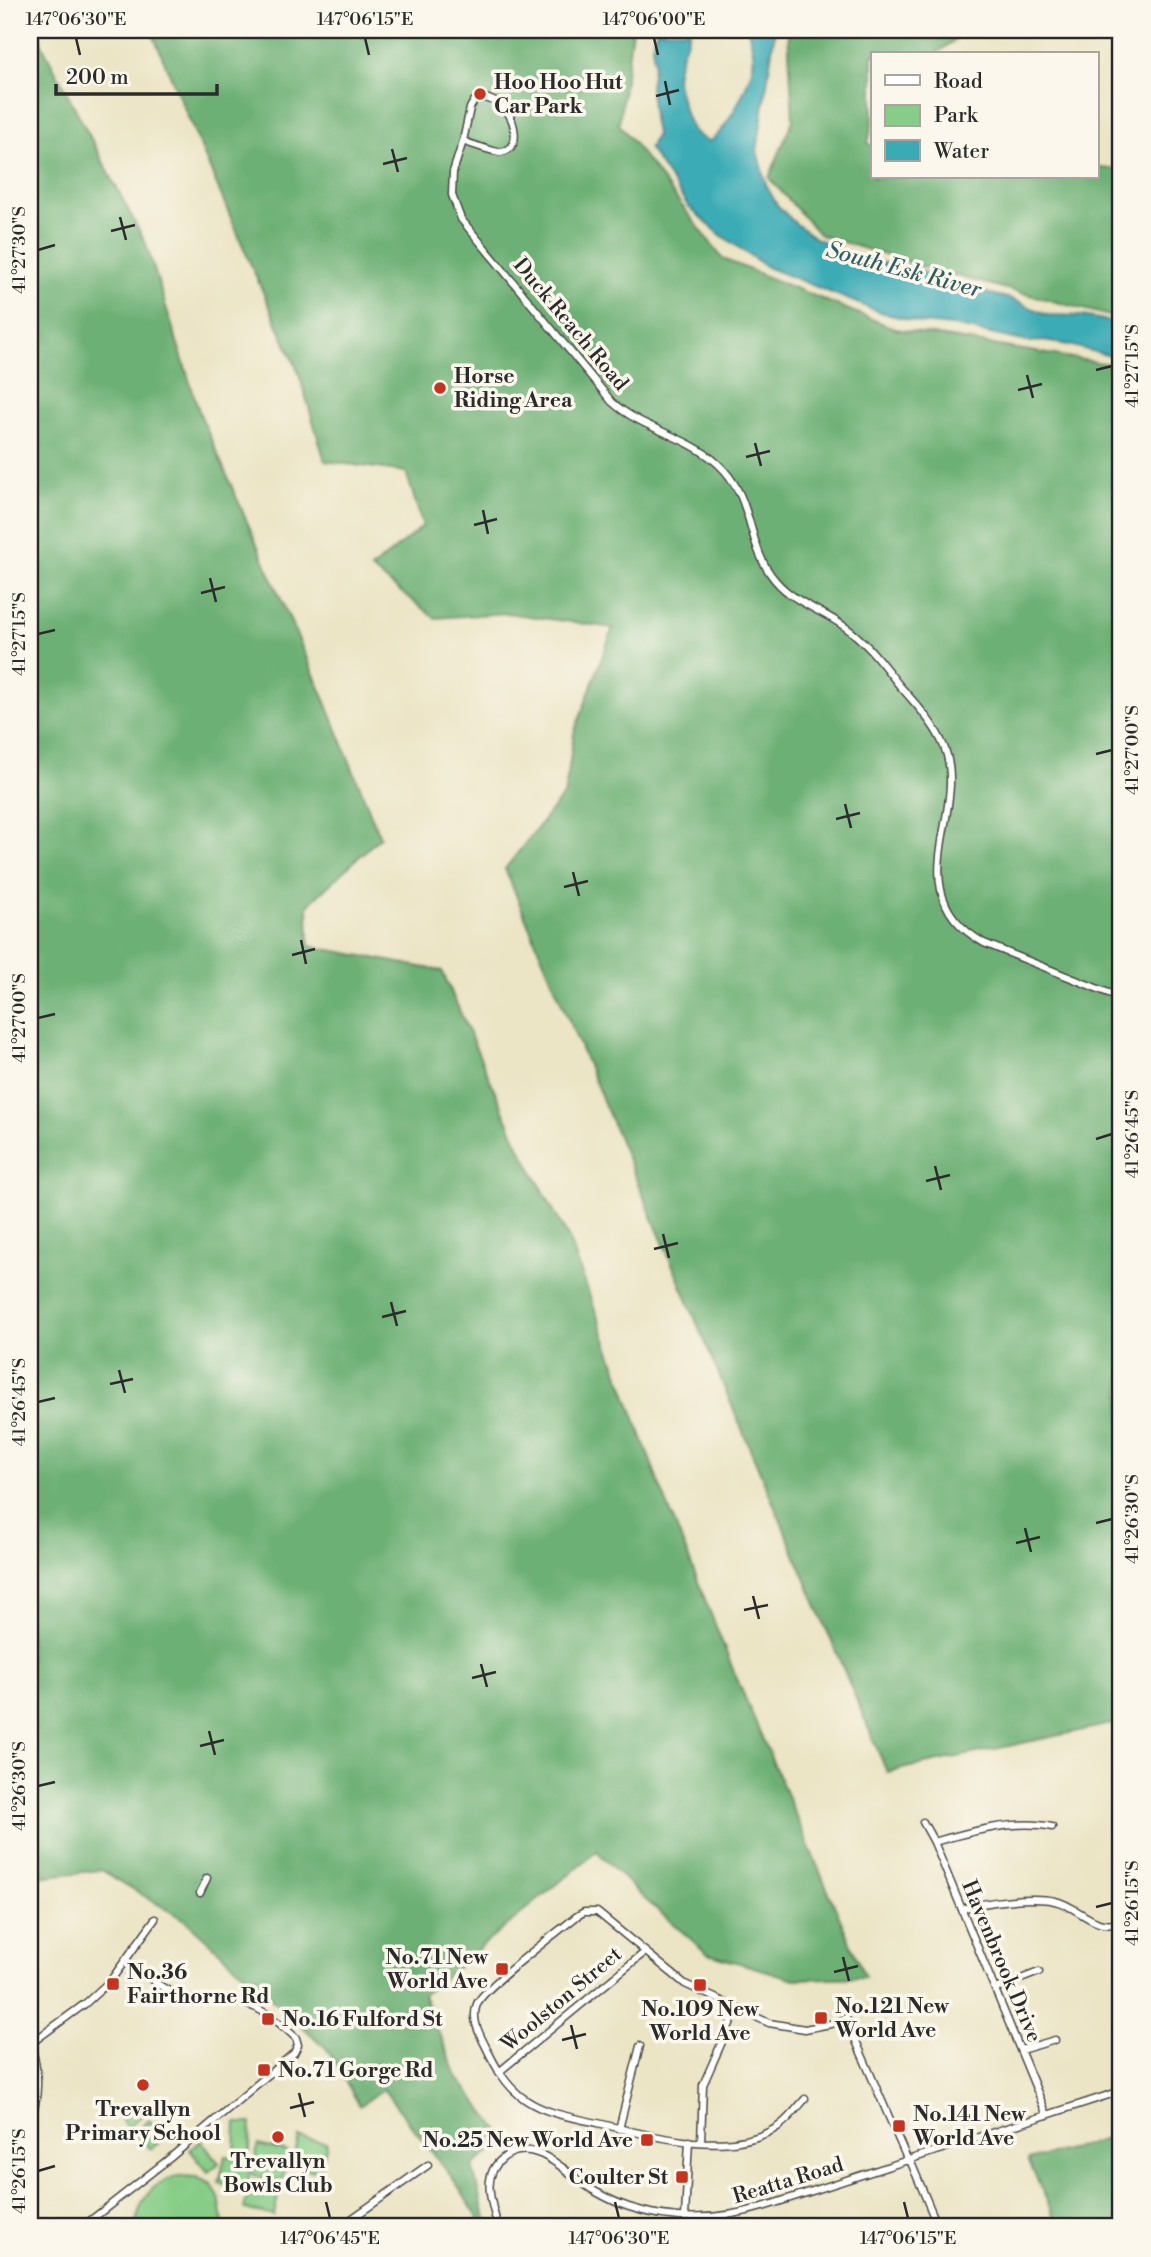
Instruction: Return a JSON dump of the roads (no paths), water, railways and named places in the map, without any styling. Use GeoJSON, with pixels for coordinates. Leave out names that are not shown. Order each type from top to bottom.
{"type":"FeatureCollection","features":[{"type":"Feature","properties":{"kind":"street","name":"Duck Reach Road"},"geometry":{"type":"LineString","coordinates":[[463,141],[497,152],[503,152],[510,147],[514,140],[513,122],[503,107],[488,98],[479,97],[470,108],[453,172],[452,194],[461,219],[612,402],[631,417],[699,449],[727,473],[743,499],[760,553],[774,579],[796,599],[854,634],[937,732],[948,757],[951,777],[942,833],[940,874],[944,900],[954,920],[966,932],[984,943],[1121,998]]}},
{"type":"Feature","properties":{"kind":"street","name":"Havenbrook Drive"},"geometry":{"type":"LineString","coordinates":[[923,1822],[934,1842],[1047,2115]]}},
{"type":"Feature","properties":{"kind":"street"},"geometry":{"type":"LineString","coordinates":[[934,1842],[985,1829],[1041,1824],[1052,1827]]}},
{"type":"Feature","properties":{"kind":"street"},"geometry":{"type":"LineString","coordinates":[[200,1894],[207,1878]]}},
{"type":"Feature","properties":{"kind":"street"},"geometry":{"type":"LineString","coordinates":[[962,1909],[978,1904],[1043,1899],[1063,1903],[1101,1924],[1121,1922]]}},
{"type":"Feature","properties":{"kind":"street"},"geometry":{"type":"LineString","coordinates":[[805,2099],[784,2121],[769,2131],[736,2141],[664,2140],[619,2129],[536,2106],[516,2092],[499,2072],[479,2032],[475,2011],[480,1998],[494,1984],[584,1912],[597,1912],[685,1983],[769,2023],[805,2029],[846,2018],[938,2227]]}},
{"type":"Feature","properties":{"kind":"street"},"geometry":{"type":"LineString","coordinates":[[30,2122],[34,2110],[36,2063],[30,2044],[86,2003],[111,1980],[155,1919]]}},
{"type":"Feature","properties":{"kind":"street","name":"Woolston Street"},"geometry":{"type":"LineString","coordinates":[[499,2072],[645,1952]]}},
{"type":"Feature","properties":{"kind":"street"},"geometry":{"type":"LineString","coordinates":[[82,2227],[170,2158],[297,2049],[298,2041],[257,2007],[237,2001],[201,2001],[183,1997],[127,1961]]}},
{"type":"Feature","properties":{"kind":"street"},"geometry":{"type":"LineString","coordinates":[[995,1989],[1039,1972]]}},
{"type":"Feature","properties":{"kind":"street"},"geometry":{"type":"LineString","coordinates":[[701,2142],[703,2085],[737,2008]]}},
{"type":"Feature","properties":{"kind":"street"},"geometry":{"type":"LineString","coordinates":[[1021,2050],[1055,2040]]}},
{"type":"Feature","properties":{"kind":"street"},"geometry":{"type":"LineString","coordinates":[[619,2129],[640,2046]]}},
{"type":"Feature","properties":{"kind":"street","name":"Reatta Road"},"geometry":{"type":"LineString","coordinates":[[498,2227],[489,2183],[492,2171],[508,2154],[537,2152],[612,2201],[647,2212],[685,2217],[720,2217],[747,2212],[1121,2091]]}},
{"type":"Feature","properties":{"kind":"street"},"geometry":{"type":"LineString","coordinates":[[685,2217],[689,2141]]}},
{"type":"Feature","properties":{"kind":"street"},"geometry":{"type":"LineString","coordinates":[[340,2227],[428,2165]]}},
{"type":"Feature","properties":{"kind":"water","name":"South Esk River"},"geometry":{"type":"Polygon","coordinates":[[[657,30],[690,30],[676,78],[690,125],[702,138],[710,141],[729,118],[752,69],[753,49],[748,30],[775,30],[757,151],[766,185],[777,205],[815,238],[846,252],[883,263],[909,267],[971,289],[1011,299],[1048,315],[1082,316],[1121,323],[1121,359],[1069,345],[1044,341],[1028,342],[953,326],[920,323],[877,311],[767,267],[722,236],[689,207],[649,149],[656,134],[650,86],[654,61],[652,45],[657,30]]]}},
{"type":"Feature","properties":{"kind":"place","name":"Hoo Hoo Hut Car Park"},"geometry":{"type":"Point","coordinates":[480,94]}},
{"type":"Feature","properties":{"kind":"place","name":"Horse Riding Area"},"geometry":{"type":"Point","coordinates":[440,388]}},
{"type":"Feature","properties":{"kind":"place","name":"No.71 New World Ave"},"geometry":{"type":"Point","coordinates":[502,1969]}},
{"type":"Feature","properties":{"kind":"place","name":"No.36 Fairthorne Rd"},"geometry":{"type":"Point","coordinates":[113,1984]}},
{"type":"Feature","properties":{"kind":"place","name":"No.109 New World Ave"},"geometry":{"type":"Point","coordinates":[700,1985]}},
{"type":"Feature","properties":{"kind":"place","name":"No.121 New World Ave"},"geometry":{"type":"Point","coordinates":[821,2018]}},
{"type":"Feature","properties":{"kind":"place","name":"No.16 Fulford St"},"geometry":{"type":"Point","coordinates":[268,2019]}},
{"type":"Feature","properties":{"kind":"place","name":"No.71 Gorge Rd"},"geometry":{"type":"Point","coordinates":[264,2070]}},
{"type":"Feature","properties":{"kind":"place","name":"Trevallyn Primary School"},"geometry":{"type":"Point","coordinates":[143,2085]}},
{"type":"Feature","properties":{"kind":"place","name":"No.141 New World Ave"},"geometry":{"type":"Point","coordinates":[899,2126]}},
{"type":"Feature","properties":{"kind":"place","name":"Trevallyn Bowls Club"},"geometry":{"type":"Point","coordinates":[278,2137]}},
{"type":"Feature","properties":{"kind":"place","name":"No.25 New World Ave"},"geometry":{"type":"Point","coordinates":[647,2140]}},
{"type":"Feature","properties":{"kind":"place","name":"Coulter St"},"geometry":{"type":"Point","coordinates":[682,2177]}}]}
